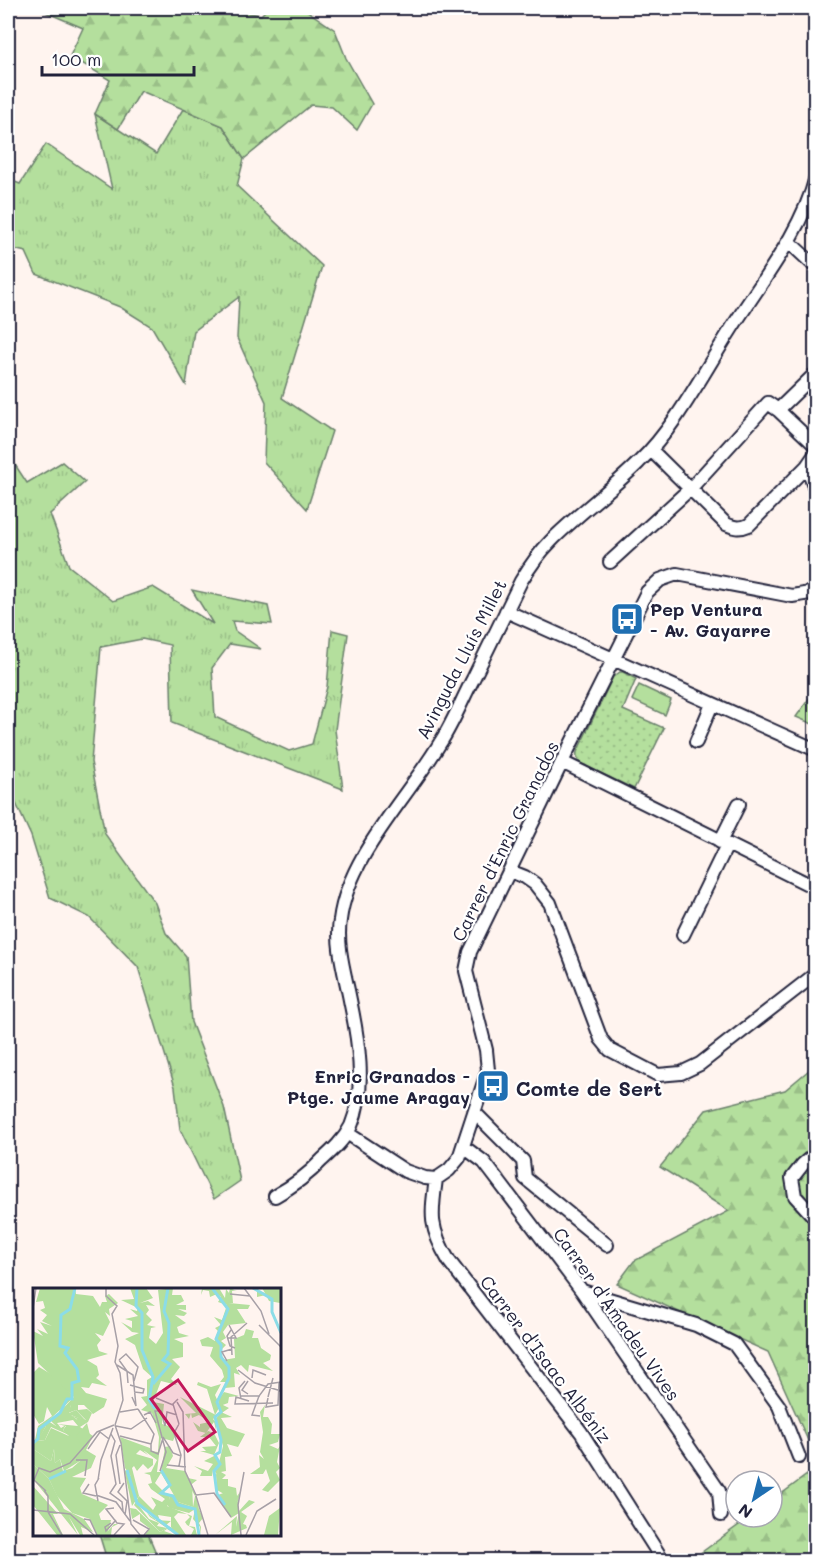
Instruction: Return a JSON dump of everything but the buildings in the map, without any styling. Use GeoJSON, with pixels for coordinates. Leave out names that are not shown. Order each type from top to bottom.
{"type":"FeatureCollection","features":[{"type":"Feature","properties":{"kind":"street","name":"Avinguda Lluís Millet"},"geometry":{"type":"LineString","coordinates":[[276,1196],[294,1186],[341,1141],[351,1125],[358,1098],[359,1065],[356,1026],[340,942],[340,919],[358,865],[441,742],[534,560],[549,542],[651,450],[676,416],[788,241],[807,205],[816,177]]}},
{"type":"Feature","properties":{"kind":"street"},"geometry":{"type":"LineString","coordinates":[[788,241],[816,267]]}},
{"type":"Feature","properties":{"kind":"street"},"geometry":{"type":"LineString","coordinates":[[778,410],[816,373]]}},
{"type":"Feature","properties":{"kind":"street"},"geometry":{"type":"LineString","coordinates":[[610,562],[691,488],[768,403],[816,446]]}},
{"type":"Feature","properties":{"kind":"street"},"geometry":{"type":"LineString","coordinates":[[651,450],[726,524],[741,528],[749,525],[807,466],[816,453]]}},
{"type":"Feature","properties":{"kind":"street"},"geometry":{"type":"LineString","coordinates":[[807,466],[816,491]]}},
{"type":"Feature","properties":{"kind":"street","name":"Carrer d'Enric Granados"},"geometry":{"type":"LineString","coordinates":[[436,1179],[449,1170],[459,1158],[488,1070],[486,1050],[466,971],[470,952],[647,592],[660,580],[677,574],[792,596],[816,590]]}},
{"type":"Feature","properties":{"kind":"street"},"geometry":{"type":"LineString","coordinates":[[506,611],[816,750]]}},
{"type":"Feature","properties":{"kind":"street"},"geometry":{"type":"LineString","coordinates":[[696,742],[712,704]]}},
{"type":"Feature","properties":{"kind":"street"},"geometry":{"type":"LineString","coordinates":[[562,762],[816,888]]}},
{"type":"Feature","properties":{"kind":"street"},"geometry":{"type":"LineString","coordinates":[[683,935],[739,804]]}},
{"type":"Feature","properties":{"kind":"street"},"geometry":{"type":"LineString","coordinates":[[510,871],[535,884],[550,903],[601,1039],[610,1050],[658,1075],[681,1073],[700,1064],[816,973]]}},
{"type":"Feature","properties":{"kind":"street"},"geometry":{"type":"LineString","coordinates":[[474,1112],[523,1161],[525,1178],[607,1245]]}},
{"type":"Feature","properties":{"kind":"street"},"geometry":{"type":"LineString","coordinates":[[347,1133],[405,1171],[436,1179]]}},
{"type":"Feature","properties":{"kind":"street","name":"Carrer d'Amadeu Vives"},"geometry":{"type":"LineString","coordinates":[[464,1147],[484,1162],[582,1291],[719,1491],[721,1515]]}},
{"type":"Feature","properties":{"kind":"street"},"geometry":{"type":"LineString","coordinates":[[816,1154],[802,1164],[792,1178],[795,1196],[816,1219]]}},
{"type":"Feature","properties":{"kind":"street","name":"Carrer d'Isaac Albéniz"},"geometry":{"type":"LineString","coordinates":[[436,1179],[432,1219],[441,1248],[581,1432],[658,1553]]}},
{"type":"Feature","properties":{"kind":"street"},"geometry":{"type":"LineString","coordinates":[[582,1291],[696,1325],[734,1344],[779,1406],[799,1457]]}},
{"type":"Feature","properties":{"kind":"green space"},"geometry":{"type":"Polygon","coordinates":[[[36,8],[223,8],[261,15],[268,8],[303,8],[335,30],[346,58],[372,104],[357,130],[332,107],[311,105],[244,159],[223,126],[141,91],[118,129],[95,114],[110,80],[70,56],[83,28],[36,8]]]}},
{"type":"Feature","properties":{"kind":"green space"},"geometry":{"type":"Polygon","coordinates":[[[183,109],[223,126],[244,159],[237,186],[322,266],[282,398],[332,431],[307,509],[264,462],[266,402],[237,338],[239,297],[194,331],[186,385],[152,327],[120,307],[36,274],[26,252],[8,248],[8,179],[20,184],[46,144],[112,189],[95,114],[156,154],[183,109]]]}},
{"type":"Feature","properties":{"kind":"green space"},"geometry":{"type":"Polygon","coordinates":[[[8,454],[27,483],[62,462],[85,482],[50,514],[69,566],[113,601],[153,587],[213,624],[192,590],[268,606],[272,624],[232,621],[235,631],[261,649],[230,644],[212,668],[215,717],[289,751],[312,744],[327,687],[332,630],[348,634],[335,730],[343,789],[172,723],[170,645],[142,639],[101,647],[91,762],[105,834],[155,903],[166,933],[186,956],[191,1022],[224,1107],[240,1181],[214,1199],[180,1129],[175,1087],[138,967],[89,917],[50,898],[31,836],[8,786],[8,454]]]}},
{"type":"Feature","properties":{"kind":"green space"},"geometry":{"type":"Polygon","coordinates":[[[620,672],[636,679],[623,710],[664,728],[634,789],[582,764],[577,757],[577,752],[613,677],[620,672]]]}},
{"type":"Feature","properties":{"kind":"green space"},"geometry":{"type":"Polygon","coordinates":[[[639,685],[671,700],[665,715],[632,700],[639,685]]]}},
{"type":"Feature","properties":{"kind":"green space"},"geometry":{"type":"Polygon","coordinates":[[[815,690],[815,725],[796,717],[815,690]]]}},
{"type":"Feature","properties":{"kind":"green space"},"geometry":{"type":"Polygon","coordinates":[[[815,1065],[815,1456],[768,1352],[617,1284],[634,1261],[729,1211],[660,1167],[706,1110],[785,1090],[815,1065]]]}},
{"type":"Feature","properties":{"kind":"green space"},"geometry":{"type":"Polygon","coordinates":[[[815,1469],[815,1560],[691,1560],[734,1529],[784,1529],[784,1492],[815,1469]]]}},
{"type":"Feature","properties":{"kind":"green space"},"geometry":{"type":"Polygon","coordinates":[[[99,1535],[148,1535],[159,1560],[107,1560],[99,1535]]]}},
{"type":"Feature","properties":{"kind":"place","name":"Pep Ventura - Av. Gayarre"},"geometry":{"type":"Point","coordinates":[627,619]}},
{"type":"Feature","properties":{"kind":"place","name":"Enric Granados - Ptge. Jaume Aragay"},"geometry":{"type":"Point","coordinates":[493,1086]}},
{"type":"Feature","properties":{"kind":"district","name":"Comte de Sert"},"geometry":{"type":"Point","coordinates":[589,1088]}}]}
